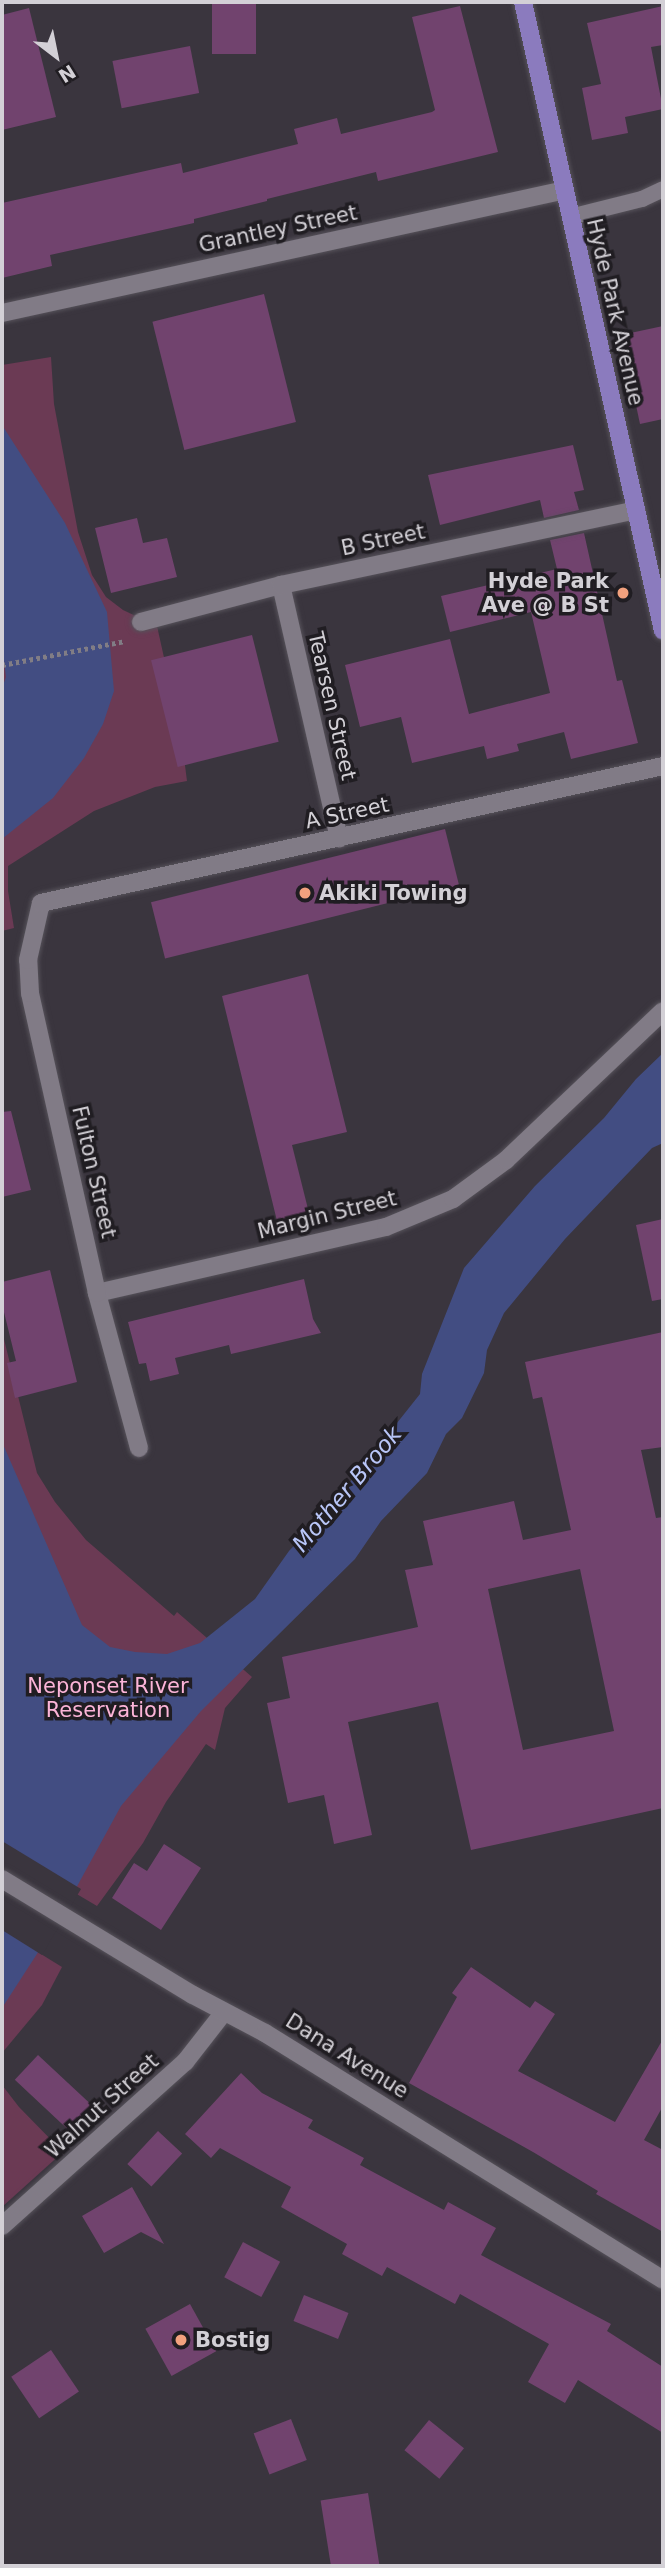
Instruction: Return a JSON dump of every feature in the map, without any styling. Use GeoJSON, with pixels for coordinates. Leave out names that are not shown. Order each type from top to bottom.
{"type":"FeatureCollection","features":[{"type":"Feature","properties":{"kind":"main road","name":"Hyde Park Avenue"},"geometry":{"type":"LineString","coordinates":[[523,2],[663,631]]}},
{"type":"Feature","properties":{"kind":"street","name":"Grantley Street"},"geometry":{"type":"LineString","coordinates":[[2,313],[565,190]]}},
{"type":"Feature","properties":{"kind":"street","name":"B Street"},"geometry":{"type":"LineString","coordinates":[[141,622],[281,585],[636,510]]}},
{"type":"Feature","properties":{"kind":"street","name":"Tearsen Street"},"geometry":{"type":"LineString","coordinates":[[281,585],[339,838]]}},
{"type":"Feature","properties":{"kind":"street","name":"A Street"},"geometry":{"type":"LineString","coordinates":[[41,903],[663,766]]}},
{"type":"Feature","properties":{"kind":"street","name":"Fulton Street"},"geometry":{"type":"LineString","coordinates":[[41,903],[28,960],[30,993],[97,1293],[139,1448]]}},
{"type":"Feature","properties":{"kind":"street","name":"Margin Street"},"geometry":{"type":"LineString","coordinates":[[97,1293],[387,1227],[453,1199],[506,1160],[663,1011]]}},
{"type":"Feature","properties":{"kind":"street","name":"Dana Avenue"},"geometry":{"type":"LineString","coordinates":[[2,1879],[224,2012],[265,2033],[663,2280]]}},
{"type":"Feature","properties":{"kind":"street","name":"Walnut Street"},"geometry":{"type":"LineString","coordinates":[[2,2226],[185,2062],[207,2038],[224,2012]]}},
{"type":"Feature","properties":{"kind":"lane"},"geometry":{"type":"LineString","coordinates":[[570,217],[642,199],[663,189]]}},
{"type":"Feature","properties":{"kind":"path"},"geometry":{"type":"LineString","coordinates":[[2,665],[128,640]]}},
{"type":"Feature","properties":{"kind":"green space"},"geometry":{"type":"Polygon","coordinates":[[[51,357],[54,404],[78,532],[92,575],[106,597],[123,610],[157,626],[181,734],[187,781],[155,787],[94,811],[8,866],[8,891],[14,928],[2,931],[2,365],[51,357]]]}},
{"type":"Feature","properties":{"kind":"green space","name":"Neponset River Reservation"},"geometry":{"type":"Polygon","coordinates":[[[2,1331],[37,1473],[55,1502],[86,1540],[174,1616],[177,1612],[252,1677],[225,1708],[215,1750],[206,1744],[166,1802],[143,1843],[97,1906],[2,1850],[2,1331]]]}},
{"type":"Feature","properties":{"kind":"green space"},"geometry":{"type":"Polygon","coordinates":[[[2,1930],[62,1967],[42,2005],[2,2053],[2,1930]]]}},
{"type":"Feature","properties":{"kind":"green space"},"geometry":{"type":"Polygon","coordinates":[[[2,2085],[19,2107],[63,2152],[2,2207],[2,2085]]]}},
{"type":"Feature","properties":{"kind":"water"},"geometry":{"type":"Polygon","coordinates":[[[2,425],[65,523],[107,612],[114,691],[103,724],[84,758],[53,798],[2,839],[2,688],[6,677],[2,645],[2,425]]]}},
{"type":"Feature","properties":{"kind":"water","name":"Mother Brook"},"geometry":{"type":"Polygon","coordinates":[[[663,1053],[663,1143],[652,1148],[565,1239],[504,1313],[487,1350],[484,1373],[462,1418],[446,1434],[427,1473],[381,1521],[355,1559],[201,1711],[121,1806],[57,1923],[2,2008],[2,1442],[82,1625],[110,1647],[135,1652],[167,1654],[200,1643],[255,1599],[289,1551],[331,1506],[420,1394],[422,1374],[464,1268],[535,1186],[604,1118],[636,1079],[663,1053]]]}},
{"type":"Feature","properties":{"kind":"pier"},"geometry":{"type":"Polygon","coordinates":[[[2,1841],[81,1889],[42,1955],[2,1930],[2,1841]]]}},
{"type":"Feature","properties":{"kind":"building"},"geometry":{"type":"Polygon","coordinates":[[[212,2],[256,2],[256,54],[212,54],[212,2]]]}},
{"type":"Feature","properties":{"kind":"building"},"geometry":{"type":"Polygon","coordinates":[[[460,6],[498,152],[378,181],[376,172],[267,199],[194,219],[194,223],[50,255],[52,266],[2,278],[2,203],[181,163],[183,173],[298,144],[294,129],[337,118],[341,134],[432,112],[435,110],[412,17],[460,6]]]}},
{"type":"Feature","properties":{"kind":"building"},"geometry":{"type":"Polygon","coordinates":[[[663,6],[663,45],[651,47],[663,109],[625,117],[628,133],[592,140],[582,88],[601,84],[587,23],[663,6]]]}},
{"type":"Feature","properties":{"kind":"building"},"geometry":{"type":"Polygon","coordinates":[[[29,8],[56,117],[2,130],[2,15],[29,8]]]}},
{"type":"Feature","properties":{"kind":"building"},"geometry":{"type":"Polygon","coordinates":[[[190,46],[199,93],[122,108],[112,61],[190,46]]]}},
{"type":"Feature","properties":{"kind":"building"},"geometry":{"type":"Polygon","coordinates":[[[264,294],[296,422],[184,450],[152,322],[264,294]]]}},
{"type":"Feature","properties":{"kind":"building"},"geometry":{"type":"Polygon","coordinates":[[[663,326],[663,419],[640,424],[621,335],[663,326]]]}},
{"type":"Feature","properties":{"kind":"building"},"geometry":{"type":"Polygon","coordinates":[[[573,445],[584,490],[574,492],[579,510],[544,518],[540,500],[440,525],[428,475],[573,445]]]}},
{"type":"Feature","properties":{"kind":"building"},"geometry":{"type":"Polygon","coordinates":[[[137,518],[143,543],[167,538],[177,577],[111,593],[95,528],[137,518]]]}},
{"type":"Feature","properties":{"kind":"building"},"geometry":{"type":"Polygon","coordinates":[[[584,533],[617,681],[622,680],[638,743],[571,759],[564,732],[517,744],[519,751],[487,759],[484,746],[412,763],[401,717],[360,727],[345,665],[450,639],[469,714],[550,693],[531,612],[450,632],[441,596],[557,569],[550,540],[584,533]]]}},
{"type":"Feature","properties":{"kind":"building"},"geometry":{"type":"Polygon","coordinates":[[[252,635],[279,742],[178,767],[151,660],[252,635]]]}},
{"type":"Feature","properties":{"kind":"building","name":"Akiki Towing"},"geometry":{"type":"Polygon","coordinates":[[[445,829],[459,885],[165,959],[151,902],[445,829]]]}},
{"type":"Feature","properties":{"kind":"building"},"geometry":{"type":"Polygon","coordinates":[[[308,974],[347,1132],[292,1145],[309,1213],[277,1221],[222,996],[308,974]]]}},
{"type":"Feature","properties":{"kind":"building"},"geometry":{"type":"Polygon","coordinates":[[[11,1111],[31,1190],[2,1197],[2,1112],[11,1111]]]}},
{"type":"Feature","properties":{"kind":"building"},"geometry":{"type":"Polygon","coordinates":[[[663,1219],[663,1299],[652,1301],[636,1225],[663,1219]]]}},
{"type":"Feature","properties":{"kind":"building"},"geometry":{"type":"Polygon","coordinates":[[[50,1270],[77,1382],[15,1398],[7,1363],[16,1361],[2,1304],[2,1282],[50,1270]]]}},
{"type":"Feature","properties":{"kind":"building"},"geometry":{"type":"Polygon","coordinates":[[[304,1279],[313,1319],[321,1333],[231,1354],[229,1345],[175,1358],[179,1374],[150,1381],[146,1363],[139,1364],[128,1322],[304,1279]]]}},
{"type":"Feature","properties":{"kind":"building"},"geometry":{"type":"Polygon","coordinates":[[[663,1332],[663,1447],[641,1450],[656,1518],[663,1517],[663,1808],[471,1850],[438,1702],[348,1722],[372,1835],[334,1844],[324,1795],[288,1803],[267,1703],[290,1698],[282,1657],[418,1627],[405,1570],[433,1565],[423,1521],[514,1501],[523,1540],[571,1530],[542,1397],[533,1399],[525,1362],[663,1332]],[[580,1569],[488,1589],[523,1750],[614,1731],[580,1569]]]}},
{"type":"Feature","properties":{"kind":"building"},"geometry":{"type":"Polygon","coordinates":[[[164,1844],[201,1868],[161,1930],[112,1898],[134,1863],[147,1871],[164,1844]]]}},
{"type":"Feature","properties":{"kind":"building"},"geometry":{"type":"Polygon","coordinates":[[[471,1967],[530,2008],[535,2001],[555,2014],[518,2071],[615,2122],[663,2039],[663,2106],[644,2140],[663,2150],[663,2232],[596,2194],[598,2191],[533,2152],[409,2083],[457,1997],[452,1993],[471,1967]]]}},
{"type":"Feature","properties":{"kind":"building"},"geometry":{"type":"Polygon","coordinates":[[[38,2055],[91,2105],[68,2130],[15,2080],[38,2055]]]}},
{"type":"Feature","properties":{"kind":"building"},"geometry":{"type":"Polygon","coordinates":[[[241,2073],[262,2093],[313,2120],[308,2128],[364,2158],[360,2165],[444,2210],[448,2202],[496,2228],[481,2255],[611,2324],[607,2331],[663,2367],[663,2433],[578,2380],[565,2403],[528,2382],[549,2344],[460,2294],[455,2304],[387,2267],[382,2276],[342,2254],[347,2244],[281,2207],[291,2187],[220,2148],[211,2158],[185,2134],[241,2073]]]}},
{"type":"Feature","properties":{"kind":"building"},"geometry":{"type":"Polygon","coordinates":[[[158,2131],[182,2154],[151,2186],[127,2164],[158,2131]]]}},
{"type":"Feature","properties":{"kind":"building"},"geometry":{"type":"Polygon","coordinates":[[[132,2187],[164,2244],[141,2232],[104,2253],[82,2216],[132,2187]]]}},
{"type":"Feature","properties":{"kind":"building"},"geometry":{"type":"Polygon","coordinates":[[[243,2242],[280,2262],[261,2297],[224,2277],[243,2242]]]}},
{"type":"Feature","properties":{"kind":"building"},"geometry":{"type":"Polygon","coordinates":[[[304,2295],[349,2313],[338,2339],[294,2321],[304,2295]]]}},
{"type":"Feature","properties":{"kind":"building","name":"Bostig"},"geometry":{"type":"Polygon","coordinates":[[[190,2304],[216,2351],[172,2376],[145,2329],[190,2304]]]}},
{"type":"Feature","properties":{"kind":"building"},"geometry":{"type":"Polygon","coordinates":[[[51,2350],[79,2391],[39,2418],[11,2377],[51,2350]]]}},
{"type":"Feature","properties":{"kind":"building"},"geometry":{"type":"Polygon","coordinates":[[[291,2419],[307,2460],[269,2474],[254,2433],[291,2419]]]}},
{"type":"Feature","properties":{"kind":"building"},"geometry":{"type":"Polygon","coordinates":[[[429,2420],[464,2448],[439,2479],[404,2450],[429,2420]]]}},
{"type":"Feature","properties":{"kind":"building"},"geometry":{"type":"Polygon","coordinates":[[[368,2493],[380,2566],[331,2566],[321,2501],[368,2493]]]}},
{"type":"Feature","properties":{"kind":"place","name":"Hyde Park Ave @ B St"},"geometry":{"type":"Point","coordinates":[623,593]}},
{"type":"Feature","properties":{"kind":"place","name":"Akiki Towing"},"geometry":{"type":"Point","coordinates":[305,893]}},
{"type":"Feature","properties":{"kind":"place","name":"Bostig"},"geometry":{"type":"Point","coordinates":[181,2340]}}]}
